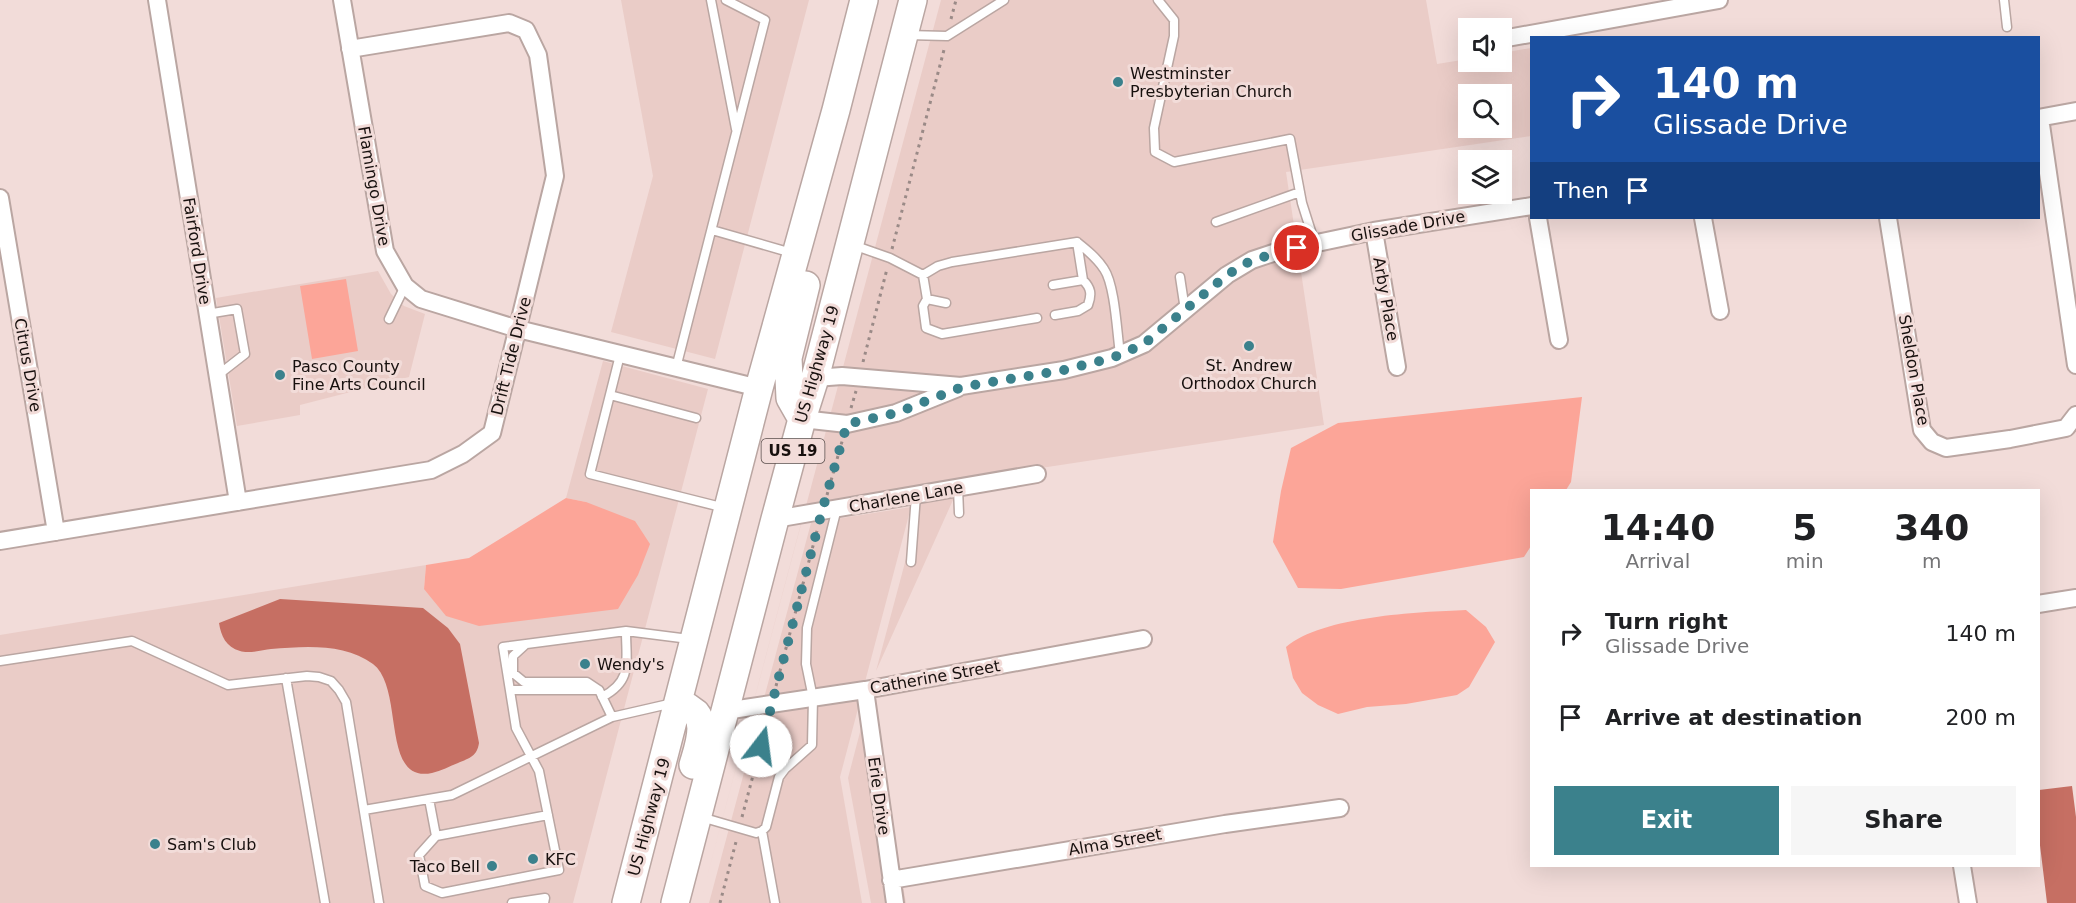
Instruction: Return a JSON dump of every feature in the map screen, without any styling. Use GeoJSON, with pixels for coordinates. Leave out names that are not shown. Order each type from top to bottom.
{"type":"FeatureCollection","features":[{"type":"Feature","properties":{"kind":"highway","name":"US Highway 19"},"geometry":{"type":"LineString","coordinates":[[626,903],[680,702],[759,388],[864,0]]}},
{"type":"Feature","properties":{"kind":"highway","name":"US Highway 19"},"geometry":{"type":"LineString","coordinates":[[675,903],[914,0]]}},
{"type":"Feature","properties":{"kind":"highway"},"geometry":{"type":"LineString","coordinates":[[802,419],[790,398],[788,358],[824,216],[836,110]]}},
{"type":"Feature","properties":{"kind":"highway"},"geometry":{"type":"LineString","coordinates":[[658,903],[701,730],[698,716],[680,702]]}},
{"type":"Feature","properties":{"kind":"street","name":"Fairford Drive"},"geometry":{"type":"LineString","coordinates":[[157,0],[237,502]]}},
{"type":"Feature","properties":{"kind":"street","name":"Flamingo Drive"},"geometry":{"type":"LineString","coordinates":[[342,0],[385,251],[405,286],[421,299],[518,328],[759,388]]}},
{"type":"Feature","properties":{"kind":"street"},"geometry":{"type":"LineString","coordinates":[[1512,37],[1719,0]]}},
{"type":"Feature","properties":{"kind":"street","name":"Drift Tide Drive"},"geometry":{"type":"LineString","coordinates":[[0,541],[431,470],[463,454],[492,433],[555,176],[538,55],[526,30],[509,23],[350,49]]}},
{"type":"Feature","properties":{"kind":"street"},"geometry":{"type":"LineString","coordinates":[[2040,118],[2076,111]]}},
{"type":"Feature","properties":{"kind":"street"},"geometry":{"type":"LineString","coordinates":[[2040,125],[2076,365]]}},
{"type":"Feature","properties":{"kind":"street","name":"Citrus Drive"},"geometry":{"type":"LineString","coordinates":[[0,198],[56,532]]}},
{"type":"Feature","properties":{"kind":"street","name":"Glissade Drive"},"geometry":{"type":"LineString","coordinates":[[802,419],[847,424],[896,413],[962,387],[1064,370],[1120,354],[1144,344],[1227,275],[1252,260],[1279,251],[1374,231],[1530,206]]}},
{"type":"Feature","properties":{"kind":"street"},"geometry":{"type":"LineString","coordinates":[[1538,219],[1559,340]]}},
{"type":"Feature","properties":{"kind":"street"},"geometry":{"type":"LineString","coordinates":[[1703,219],[1720,311]]}},
{"type":"Feature","properties":{"kind":"street","name":"Sheldon Place"},"geometry":{"type":"LineString","coordinates":[[1888,219],[1922,430],[1932,442],[1946,448],[2010,440],[2067,428],[2076,415]]}},
{"type":"Feature","properties":{"kind":"street","name":"Arby Place"},"geometry":{"type":"LineString","coordinates":[[1374,231],[1397,367]]}},
{"type":"Feature","properties":{"kind":"street","name":"Glissade Drive"},"geometry":{"type":"LineString","coordinates":[[815,378],[842,376],[962,387]]}},
{"type":"Feature","properties":{"kind":"street","name":"Charlene Lane"},"geometry":{"type":"LineString","coordinates":[[775,519],[1037,474]]}},
{"type":"Feature","properties":{"kind":"street"},"geometry":{"type":"LineString","coordinates":[[2040,604],[2076,598]]}},
{"type":"Feature","properties":{"kind":"street","name":"Catherine Street"},"geometry":{"type":"LineString","coordinates":[[725,711],[865,690],[1143,639]]}},
{"type":"Feature","properties":{"kind":"street","name":"Erie Drive"},"geometry":{"type":"LineString","coordinates":[[865,690],[895,903]]}},
{"type":"Feature","properties":{"kind":"street","name":"Alma Street"},"geometry":{"type":"LineString","coordinates":[[891,880],[1214,826],[1340,808]]}},
{"type":"Feature","properties":{"kind":"street"},"geometry":{"type":"LineString","coordinates":[[1962,867],[1968,903]]}},
{"type":"Feature","properties":{"kind":"lane"},"geometry":{"type":"LineString","coordinates":[[711,0],[736,132]]}},
{"type":"Feature","properties":{"kind":"lane"},"geometry":{"type":"LineString","coordinates":[[676,369],[765,20],[726,0]]}},
{"type":"Feature","properties":{"kind":"lane"},"geometry":{"type":"LineString","coordinates":[[903,35],[947,36],[1004,0]]}},
{"type":"Feature","properties":{"kind":"lane"},"geometry":{"type":"LineString","coordinates":[[1158,0],[1174,20],[1174,36],[1154,128],[1155,152],[1174,162],[1290,139],[1300,192],[1315,244]]}},
{"type":"Feature","properties":{"kind":"lane"},"geometry":{"type":"LineString","coordinates":[[2004,0],[2007,27]]}},
{"type":"Feature","properties":{"kind":"lane"},"geometry":{"type":"LineString","coordinates":[[1216,222],[1300,192]]}},
{"type":"Feature","properties":{"kind":"lane"},"geometry":{"type":"LineString","coordinates":[[712,230],[796,254]]}},
{"type":"Feature","properties":{"kind":"lane"},"geometry":{"type":"LineString","coordinates":[[923,275],[938,266],[952,262],[1077,242],[1090,252],[1106,270],[1112,293],[1120,354]]}},
{"type":"Feature","properties":{"kind":"lane"},"geometry":{"type":"LineString","coordinates":[[1055,315],[1078,311],[1088,305],[1091,297],[1089,286],[1083,280],[1077,242]]}},
{"type":"Feature","properties":{"kind":"lane"},"geometry":{"type":"LineString","coordinates":[[850,244],[890,258],[923,275]]}},
{"type":"Feature","properties":{"kind":"lane"},"geometry":{"type":"LineString","coordinates":[[923,275],[927,299],[922,306],[926,328],[942,334],[1038,318]]}},
{"type":"Feature","properties":{"kind":"lane"},"geometry":{"type":"LineString","coordinates":[[1180,277],[1185,310]]}},
{"type":"Feature","properties":{"kind":"lane"},"geometry":{"type":"LineString","coordinates":[[1053,285],[1083,280]]}},
{"type":"Feature","properties":{"kind":"lane"},"geometry":{"type":"LineString","coordinates":[[389,319],[405,286]]}},
{"type":"Feature","properties":{"kind":"lane"},"geometry":{"type":"LineString","coordinates":[[927,299],[946,303]]}},
{"type":"Feature","properties":{"kind":"lane"},"geometry":{"type":"LineString","coordinates":[[207,314],[237,309],[245,354],[217,375]]}},
{"type":"Feature","properties":{"kind":"lane"},"geometry":{"type":"LineString","coordinates":[[620,355],[590,474],[729,508]]}},
{"type":"Feature","properties":{"kind":"lane"},"geometry":{"type":"LineString","coordinates":[[610,395],[696,418]]}},
{"type":"Feature","properties":{"kind":"lane"},"geometry":{"type":"LineString","coordinates":[[958,488],[959,513]]}},
{"type":"Feature","properties":{"kind":"lane"},"geometry":{"type":"LineString","coordinates":[[911,562],[916,495]]}},
{"type":"Feature","properties":{"kind":"lane"},"geometry":{"type":"LineString","coordinates":[[698,816],[756,833],[762,831],[766,827],[779,777],[812,746],[813,698],[806,664],[807,628],[830,510]]}},
{"type":"Feature","properties":{"kind":"lane"},"geometry":{"type":"LineString","coordinates":[[548,815],[436,836],[419,855],[425,886],[442,893],[559,870],[548,815],[539,771],[516,728],[503,647],[627,631],[696,640]]}},
{"type":"Feature","properties":{"kind":"lane"},"geometry":{"type":"LineString","coordinates":[[510,690],[601,694],[616,690],[626,674],[627,631]]}},
{"type":"Feature","properties":{"kind":"lane"},"geometry":{"type":"LineString","coordinates":[[0,661],[132,641],[228,685],[307,675],[331,681],[346,702],[379,903]]}},
{"type":"Feature","properties":{"kind":"lane"},"geometry":{"type":"LineString","coordinates":[[526,645],[513,656],[513,673],[524,682],[587,682],[601,694],[612,717]]}},
{"type":"Feature","properties":{"kind":"lane"},"geometry":{"type":"LineString","coordinates":[[286,678],[324,903]]}},
{"type":"Feature","properties":{"kind":"lane"},"geometry":{"type":"LineString","coordinates":[[364,810],[452,795],[612,717],[680,702]]}},
{"type":"Feature","properties":{"kind":"lane"},"geometry":{"type":"LineString","coordinates":[[429,799],[436,836]]}},
{"type":"Feature","properties":{"kind":"lane"},"geometry":{"type":"LineString","coordinates":[[762,831],[775,903]]}},
{"type":"Feature","properties":{"kind":"lane"},"geometry":{"type":"LineString","coordinates":[[512,903],[545,898],[544,903]]}},
{"type":"Feature","properties":{"kind":"path"},"geometry":{"type":"LineString","coordinates":[[720,903],[772,704],[830,510],[847,424],[956,0]]}},
{"type":"Feature","properties":{"kind":"shaded area"},"geometry":{"type":"Polygon","coordinates":[[[621,0],[809,0],[715,359],[611,332],[653,176],[621,0]]]}},
{"type":"Feature","properties":{"kind":"shaded area"},"geometry":{"type":"Polygon","coordinates":[[[941,0],[1426,0],[1437,64],[1458,61],[1458,72],[1512,72],[1512,51],[1530,48],[1530,136],[1286,172],[1324,425],[962,480],[876,671],[919,510],[909,498],[802,520],[941,0]]]}},
{"type":"Feature","properties":{"kind":"shaded area"},"geometry":{"type":"Polygon","coordinates":[[[378,271],[391,294],[404,306],[425,314],[409,377],[300,405],[300,415],[237,426],[216,298],[378,271]]]}},
{"type":"Feature","properties":{"kind":"shaded area"},"geometry":{"type":"Polygon","coordinates":[[[346,279],[358,351],[312,359],[300,286],[346,279]]]}},
{"type":"Feature","properties":{"kind":"shaded area"},"geometry":{"type":"Polygon","coordinates":[[[603,361],[708,389],[573,903],[0,903],[0,635],[426,565],[424,589],[586,502],[566,498],[603,361]]]}},
{"type":"Feature","properties":{"kind":"shaded area"},"geometry":{"type":"Polygon","coordinates":[[[1582,397],[1571,482],[1567,489],[1530,489],[1530,548],[1524,557],[1341,589],[1298,588],[1273,542],[1291,448],[1338,423],[1582,397]]]}},
{"type":"Feature","properties":{"kind":"shaded area"},"geometry":{"type":"Polygon","coordinates":[[[566,498],[586,502],[635,521],[650,544],[638,575],[618,609],[479,626],[446,616],[424,589],[426,565],[469,558],[566,498]]]}},
{"type":"Feature","properties":{"kind":"shaded area"},"geometry":{"type":"Polygon","coordinates":[[[911,507],[840,777],[862,903],[709,903],[811,523],[911,507]]]}},
{"type":"Feature","properties":{"kind":"shaded area"},"geometry":{"type":"Polygon","coordinates":[[[280,599],[423,608],[448,628],[460,644],[479,743],[475,754],[466,760],[432,773],[416,772],[405,764],[399,750],[383,676],[373,664],[362,657],[337,649],[311,647],[243,652],[228,644],[223,637],[219,623],[280,599]]]}},
{"type":"Feature","properties":{"kind":"shaded area"},"geometry":{"type":"Polygon","coordinates":[[[1466,610],[1486,627],[1495,642],[1469,687],[1457,695],[1406,704],[1367,707],[1338,714],[1318,705],[1302,693],[1293,678],[1286,647],[1323,628],[1398,614],[1466,610]]]}},
{"type":"Feature","properties":{"kind":"shaded area"},"geometry":{"type":"Polygon","coordinates":[[[870,694],[906,903],[871,903],[848,778],[870,694]]]}},
{"type":"Feature","properties":{"kind":"shaded area"},"geometry":{"type":"Polygon","coordinates":[[[2072,786],[2076,817],[2076,903],[2047,903],[2040,845],[2040,790],[2072,786]]]}},
{"type":"Feature","properties":{"kind":"place","name":"Westminster Presbyterian Church"},"geometry":{"type":"Point","coordinates":[1118,82]}},
{"type":"Feature","properties":{"kind":"place","name":"St. Andrew Orthodox Church"},"geometry":{"type":"Point","coordinates":[1249,346]}},
{"type":"Feature","properties":{"kind":"place","name":"Pasco County Fine Arts Council"},"geometry":{"type":"Point","coordinates":[280,375]}},
{"type":"Feature","properties":{"kind":"place","name":"Wendy's"},"geometry":{"type":"Point","coordinates":[585,664]}},
{"type":"Feature","properties":{"kind":"place","name":"Sam's Club"},"geometry":{"type":"Point","coordinates":[155,844]}},
{"type":"Feature","properties":{"kind":"place","name":"KFC"},"geometry":{"type":"Point","coordinates":[533,859]}},
{"type":"Feature","properties":{"kind":"place","name":"Taco Bell"},"geometry":{"type":"Point","coordinates":[492,866]}},
{"type":"Feature","properties":{"kind":"route"},"geometry":{"type":"LineString","coordinates":[[761,746],[847,424],[896,413],[962,387],[1064,370],[1112,358],[1144,344],[1227,275],[1252,260],[1297,248]]}}]}
